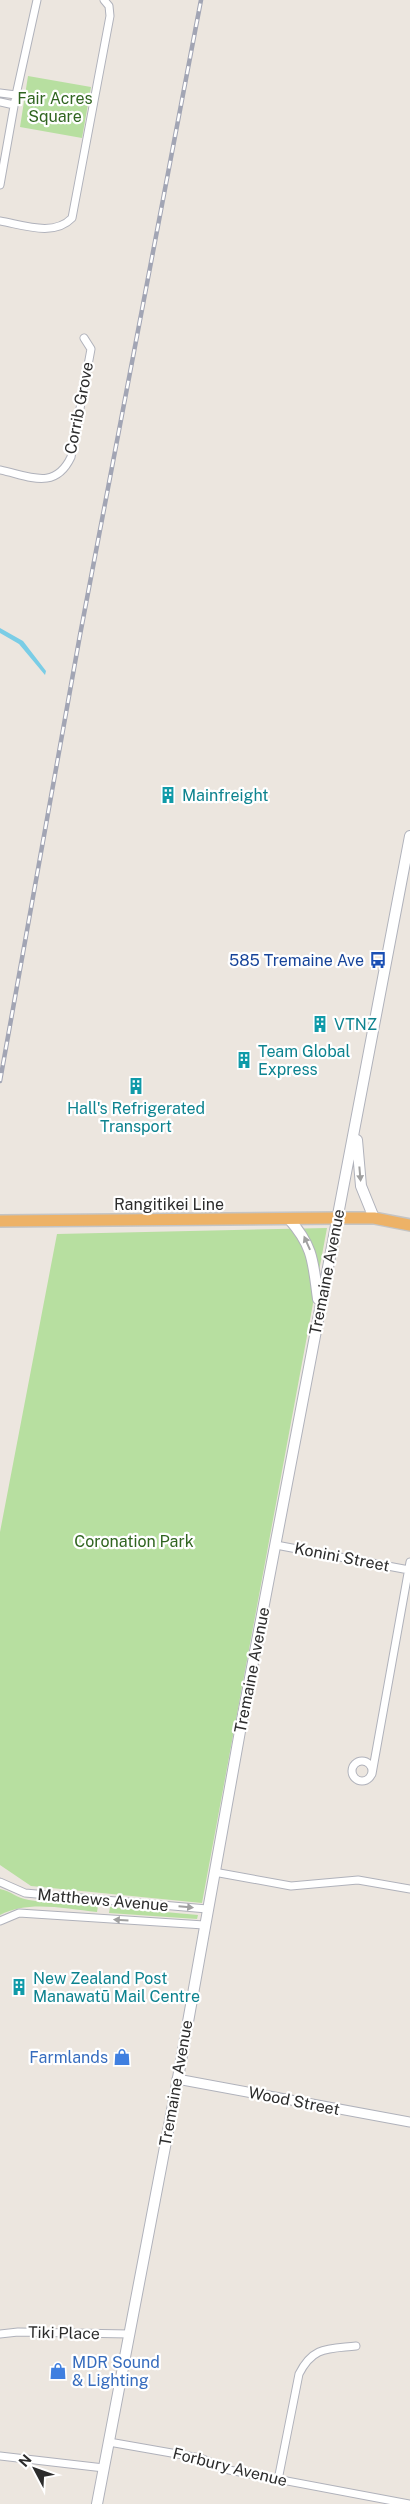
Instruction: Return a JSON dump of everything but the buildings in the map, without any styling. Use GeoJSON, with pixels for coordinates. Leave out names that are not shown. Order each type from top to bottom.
{"type":"FeatureCollection","features":[{"type":"Feature","properties":{"kind":"highway","name":"Rangitikei Line"},"geometry":{"type":"LineString","coordinates":[[0,1221],[374,1218],[410,1225]]}},
{"type":"Feature","properties":{"kind":"main road","name":"Tremaine Avenue"},"geometry":{"type":"LineString","coordinates":[[97,2504],[207,1909],[410,836]]}},
{"type":"Feature","properties":{"kind":"main road"},"geometry":{"type":"LineString","coordinates":[[356,1126],[361,1186],[374,1218]]}},
{"type":"Feature","properties":{"kind":"main road"},"geometry":{"type":"LineString","coordinates":[[289,1218],[304,1236],[310,1248],[320,1307]]}},
{"type":"Feature","properties":{"kind":"street"},"geometry":{"type":"LineString","coordinates":[[0,185],[14,105],[38,0]]}},
{"type":"Feature","properties":{"kind":"street"},"geometry":{"type":"LineString","coordinates":[[0,221],[48,229],[61,227],[72,218],[110,16],[109,6],[104,0]]}},
{"type":"Feature","properties":{"kind":"street"},"geometry":{"type":"LineString","coordinates":[[0,93],[16,96]]}},
{"type":"Feature","properties":{"kind":"street"},"geometry":{"type":"LineString","coordinates":[[0,102],[14,105]]}},
{"type":"Feature","properties":{"kind":"street","name":"Corrib Grove"},"geometry":{"type":"LineString","coordinates":[[0,470],[45,480],[56,476],[65,469],[71,457],[90,349],[84,338]]}},
{"type":"Feature","properties":{"kind":"street","name":"Konini Street"},"geometry":{"type":"LineString","coordinates":[[276,1545],[409,1566]]}},
{"type":"Feature","properties":{"kind":"street"},"geometry":{"type":"LineString","coordinates":[[372,1774],[371,1768],[367,1763],[361,1762],[355,1765],[353,1774],[356,1779],[362,1781],[368,1779],[372,1774],[377,1753],[380,1720],[409,1566]]}},
{"type":"Feature","properties":{"kind":"street"},"geometry":{"type":"LineString","coordinates":[[367,1763],[377,1753]]}},
{"type":"Feature","properties":{"kind":"street"},"geometry":{"type":"LineString","coordinates":[[214,1872],[291,1886],[358,1880],[410,1889]]}},
{"type":"Feature","properties":{"kind":"street","name":"Matthews Avenue"},"geometry":{"type":"LineString","coordinates":[[0,1882],[26,1893],[207,1909]]}},
{"type":"Feature","properties":{"kind":"street","name":"Matthews Avenue"},"geometry":{"type":"LineString","coordinates":[[0,1921],[19,1913],[204,1925]]}},
{"type":"Feature","properties":{"kind":"street","name":"Wood Street"},"geometry":{"type":"LineString","coordinates":[[177,2079],[410,2122]]}},
{"type":"Feature","properties":{"kind":"street","name":"Tiki Place"},"geometry":{"type":"LineString","coordinates":[[0,2334],[18,2332],[129,2334]]}},
{"type":"Feature","properties":{"kind":"street"},"geometry":{"type":"LineString","coordinates":[[278,2480],[299,2374],[305,2362],[320,2350],[356,2346]]}},
{"type":"Feature","properties":{"kind":"street","name":"Forbury Avenue"},"geometry":{"type":"LineString","coordinates":[[109,2442],[200,2458],[229,2470],[409,2504]]}},
{"type":"Feature","properties":{"kind":"street"},"geometry":{"type":"LineString","coordinates":[[0,2456],[104,2468]]}},
{"type":"Feature","properties":{"kind":"green space","name":"Fair Acres Square"},"geometry":{"type":"Polygon","coordinates":[[[28,76],[91,87],[82,138],[20,127],[28,76]]]}},
{"type":"Feature","properties":{"kind":"green space","name":"Coronation Park"},"geometry":{"type":"Polygon","coordinates":[[[327,1228],[202,1903],[31,1886],[0,1865],[0,1532],[57,1234],[327,1228]]]}},
{"type":"Feature","properties":{"kind":"green space"},"geometry":{"type":"Polygon","coordinates":[[[0,1889],[29,1900],[98,1906],[97,1912],[35,1907],[11,1910],[0,1915],[0,1889]]]}},
{"type":"Feature","properties":{"kind":"green space"},"geometry":{"type":"Polygon","coordinates":[[[110,1907],[198,1915],[197,1919],[109,1913],[110,1907]]]}},
{"type":"Feature","properties":{"kind":"water"},"geometry":{"type":"Polygon","coordinates":[[[0,628],[23,641],[46,671],[45,675],[19,644],[0,633],[0,628]]]}},
{"type":"Feature","properties":{"kind":"railway"},"geometry":{"type":"LineString","coordinates":[[0,1081],[80,635],[201,0]]}},
{"type":"Feature","properties":{"kind":"place","name":"Mainfreight"},"geometry":{"type":"Point","coordinates":[168,795]}},
{"type":"Feature","properties":{"kind":"place","name":"585 Tremaine Ave"},"geometry":{"type":"Point","coordinates":[378,960]}},
{"type":"Feature","properties":{"kind":"place","name":"VTNZ"},"geometry":{"type":"Point","coordinates":[320,1024]}},
{"type":"Feature","properties":{"kind":"place","name":"Team Global Express"},"geometry":{"type":"Point","coordinates":[244,1060]}},
{"type":"Feature","properties":{"kind":"place","name":"Hall's Refrigerated Transport"},"geometry":{"type":"Point","coordinates":[136,1086]}},
{"type":"Feature","properties":{"kind":"place","name":"New Zealand Post Manawatū Mail Centre"},"geometry":{"type":"Point","coordinates":[19,1987]}},
{"type":"Feature","properties":{"kind":"place","name":"Farmlands"},"geometry":{"type":"Point","coordinates":[122,2057]}},
{"type":"Feature","properties":{"kind":"place","name":"MDR Sound & Lighting"},"geometry":{"type":"Point","coordinates":[58,2371]}}]}
